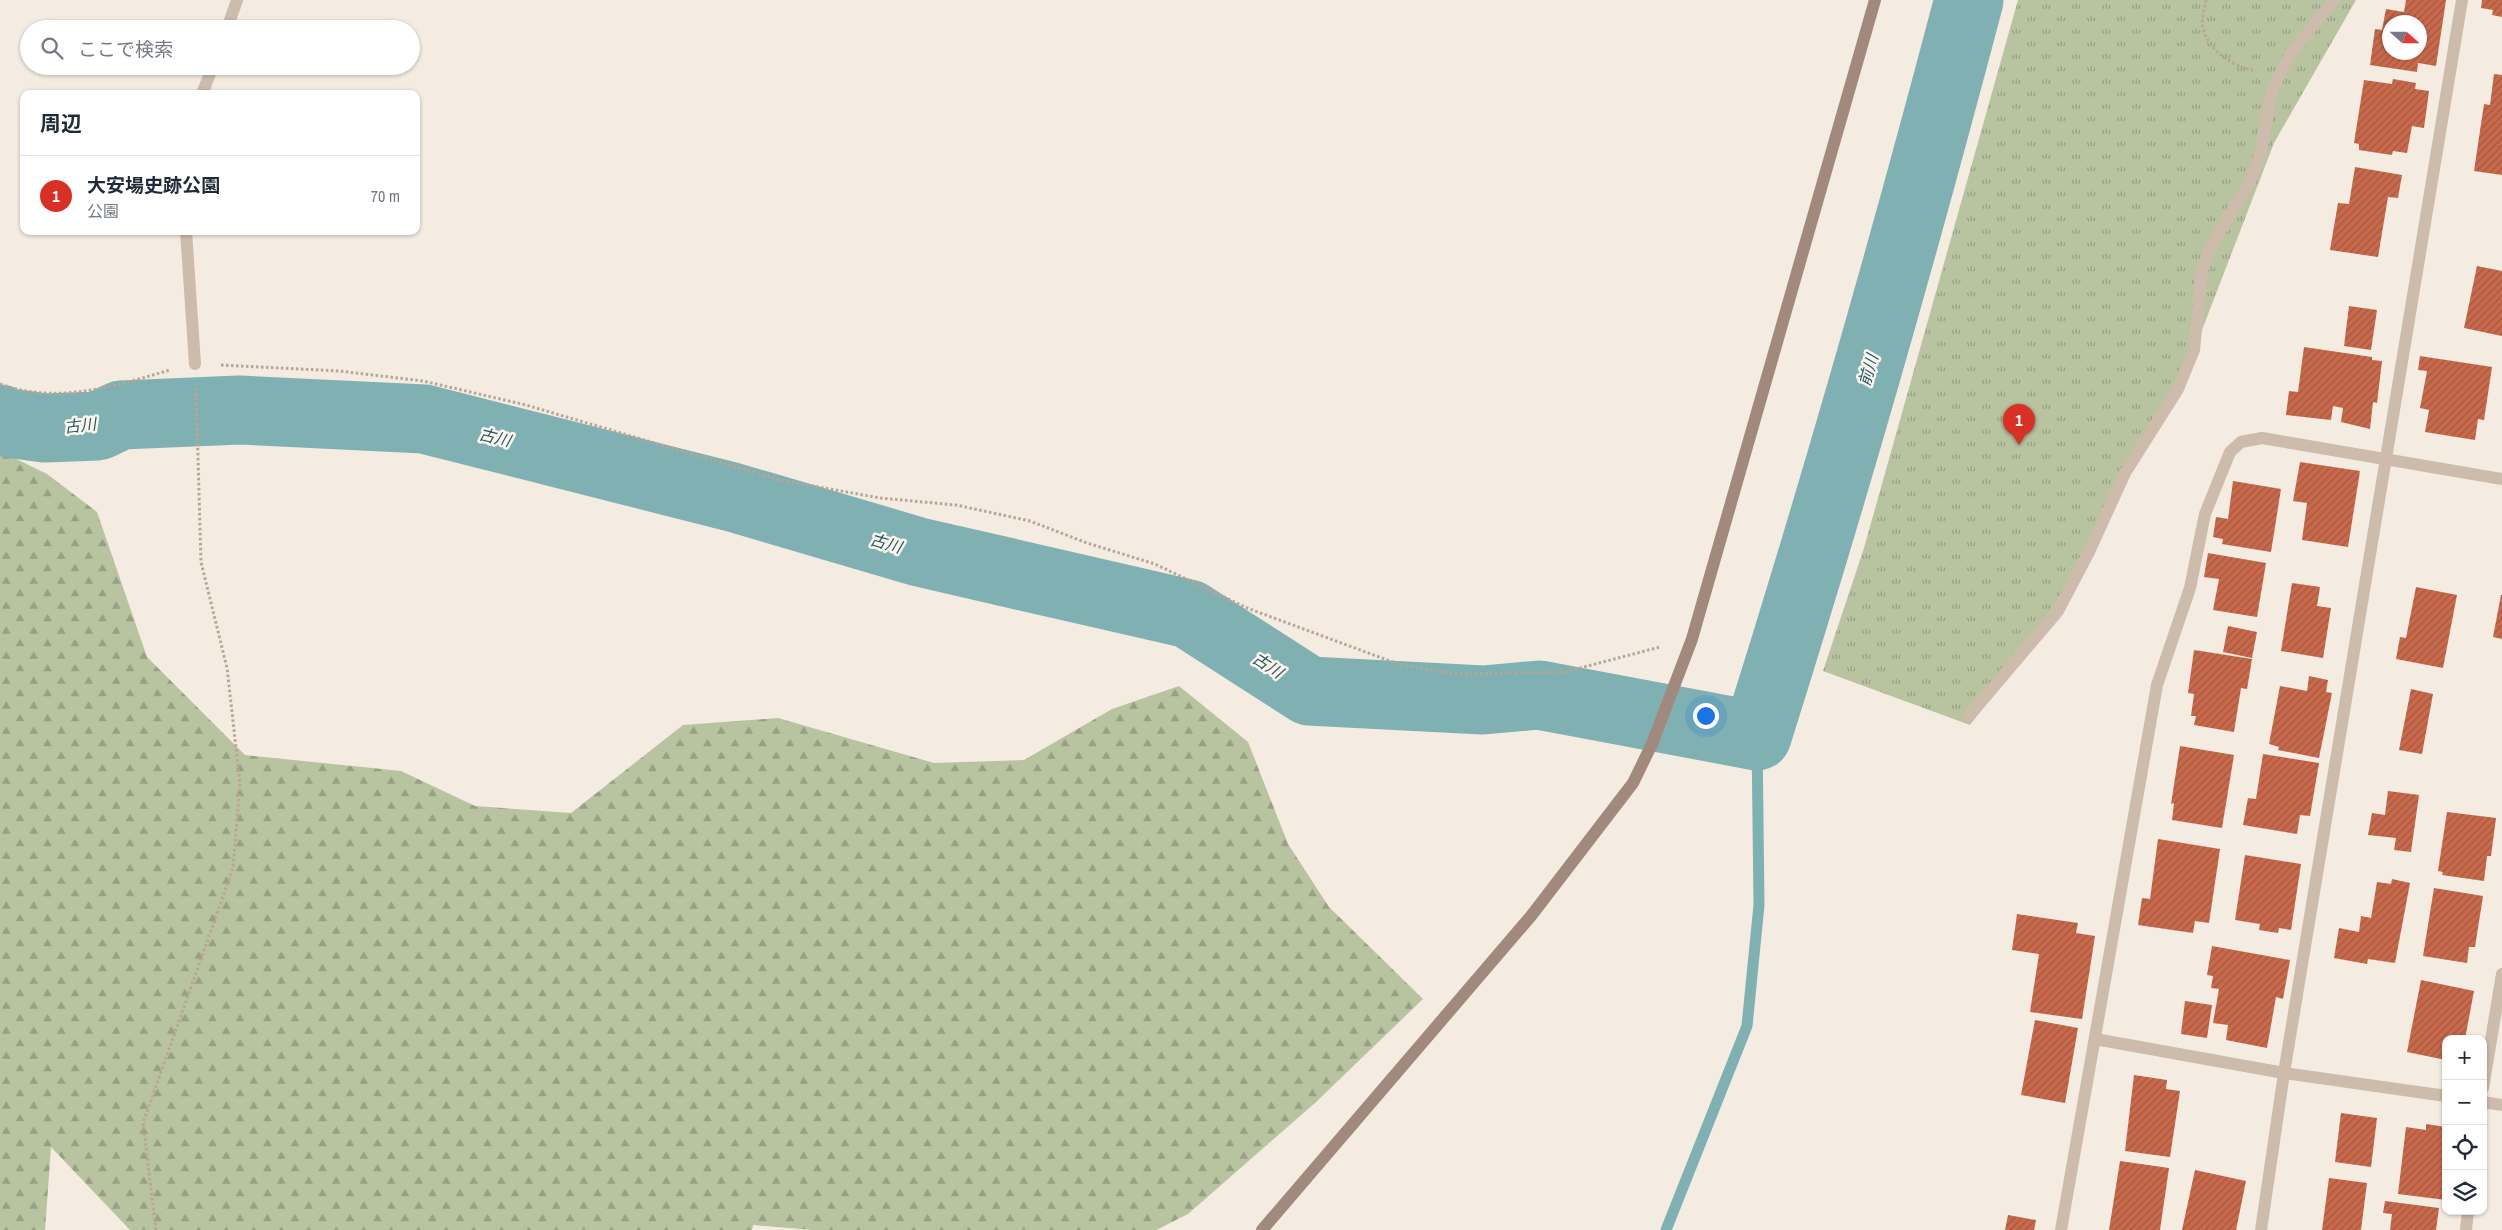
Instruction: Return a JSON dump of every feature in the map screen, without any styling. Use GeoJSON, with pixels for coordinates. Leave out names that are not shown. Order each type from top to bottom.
{"type":"FeatureCollection","features":[{"type":"Feature","properties":{"kind":"street"},"geometry":{"type":"LineString","coordinates":[[230,20],[237,0]]}},
{"type":"Feature","properties":{"kind":"street"},"geometry":{"type":"LineString","coordinates":[[1262,1230],[1531,916],[1633,783],[1652,744],[1692,639],[1875,0]]}},
{"type":"Feature","properties":{"kind":"street"},"geometry":{"type":"LineString","coordinates":[[1969,716],[2058,611],[2089,552],[2125,473],[2184,375],[2194,350],[2202,270],[2207,255],[2255,170],[2264,143],[2274,89],[2280,75],[2292,51],[2334,0]]}},
{"type":"Feature","properties":{"kind":"street"},"geometry":{"type":"LineString","coordinates":[[2261,1230],[2284,1073],[2388,459],[2462,0]]}},
{"type":"Feature","properties":{"kind":"street"},"geometry":{"type":"LineString","coordinates":[[204,90],[209,75]]}},
{"type":"Feature","properties":{"kind":"street"},"geometry":{"type":"LineString","coordinates":[[186,235],[195,364]]}},
{"type":"Feature","properties":{"kind":"street"},"geometry":{"type":"LineString","coordinates":[[2061,1230],[2157,684],[2190,588],[2205,514],[2230,452],[2241,442],[2262,438],[2502,479]]}},
{"type":"Feature","properties":{"kind":"street"},"geometry":{"type":"LineString","coordinates":[[2484,1080],[2502,974]]}},
{"type":"Feature","properties":{"kind":"street"},"geometry":{"type":"LineString","coordinates":[[2095,1039],[2284,1073],[2442,1095]]}},
{"type":"Feature","properties":{"kind":"street"},"geometry":{"type":"LineString","coordinates":[[2487,1103],[2502,1105]]}},
{"type":"Feature","properties":{"kind":"street"},"geometry":{"type":"LineString","coordinates":[[2466,1230],[2468,1215]]}},
{"type":"Feature","properties":{"kind":"path"},"geometry":{"type":"LineString","coordinates":[[2206,0],[2203,28],[2206,36],[2222,57],[2249,70],[2280,75]]}},
{"type":"Feature","properties":{"kind":"path"},"geometry":{"type":"LineString","coordinates":[[0,384],[16,390],[86,393],[195,364],[338,371],[423,381],[526,405],[780,480],[880,498],[956,505],[1030,521],[1087,543],[1155,564],[1246,608],[1408,666],[1454,674],[1566,672],[1692,639]]}},
{"type":"Feature","properties":{"kind":"path"},"geometry":{"type":"LineString","coordinates":[[156,1230],[143,1123],[233,868],[240,783],[227,668],[202,562],[195,364]]}},
{"type":"Feature","properties":{"kind":"green space"},"geometry":{"type":"Polygon","coordinates":[[[2018,0],[2356,0],[2274,143],[2197,343],[2077,580],[1970,725],[1823,671],[1864,548],[2018,0]]]}},
{"type":"Feature","properties":{"kind":"green space"},"geometry":{"type":"Polygon","coordinates":[[[0,451],[47,474],[97,512],[147,657],[245,755],[401,771],[475,806],[571,813],[683,725],[778,718],[934,763],[1024,760],[1112,709],[1179,686],[1248,742],[1288,844],[1329,907],[1423,999],[1315,1103],[1188,1214],[1156,1230],[813,1230],[753,1225],[752,1230],[130,1230],[51,1147],[45,1230],[0,1230],[0,451]]]}},
{"type":"Feature","properties":{"kind":"building"},"geometry":{"type":"Polygon","coordinates":[[[2406,0],[2446,0],[2436,66],[2418,63],[2417,72],[2370,65],[2375,29],[2382,30],[2382,60],[2427,60],[2427,15],[2385,15],[2386,9],[2404,12],[2406,0]]]}},
{"type":"Feature","properties":{"kind":"building"},"geometry":{"type":"Polygon","coordinates":[[[2482,0],[2502,0],[2502,17],[2492,15],[2493,10],[2481,8],[2482,0]]]}},
{"type":"Feature","properties":{"kind":"building"},"geometry":{"type":"Polygon","coordinates":[[[2494,74],[2502,75],[2502,175],[2474,171],[2484,104],[2490,105],[2494,74]]]}},
{"type":"Feature","properties":{"kind":"building"},"geometry":{"type":"Polygon","coordinates":[[[2393,79],[2416,83],[2415,89],[2429,91],[2424,128],[2412,126],[2407,153],[2393,151],[2392,155],[2359,150],[2359,144],[2354,143],[2364,80],[2392,84],[2393,79]]]}},
{"type":"Feature","properties":{"kind":"building"},"geometry":{"type":"Polygon","coordinates":[[[2355,167],[2402,175],[2398,198],[2388,197],[2378,257],[2330,250],[2338,203],[2349,204],[2355,167]]]}},
{"type":"Feature","properties":{"kind":"building"},"geometry":{"type":"Polygon","coordinates":[[[2477,266],[2502,271],[2502,336],[2464,328],[2477,266]]]}},
{"type":"Feature","properties":{"kind":"building"},"geometry":{"type":"Polygon","coordinates":[[[2349,306],[2377,310],[2371,350],[2344,346],[2349,306]]]}},
{"type":"Feature","properties":{"kind":"building"},"geometry":{"type":"Polygon","coordinates":[[[2304,347],[2372,357],[2372,360],[2382,361],[2377,403],[2373,402],[2370,429],[2341,422],[2343,408],[2333,406],[2331,420],[2286,415],[2289,391],[2298,392],[2304,347]]]}},
{"type":"Feature","properties":{"kind":"building"},"geometry":{"type":"Polygon","coordinates":[[[2420,356],[2492,367],[2484,420],[2478,419],[2475,440],[2425,432],[2429,410],[2420,408],[2427,371],[2418,370],[2420,356]]]}},
{"type":"Feature","properties":{"kind":"building"},"geometry":{"type":"Polygon","coordinates":[[[2300,462],[2360,471],[2348,547],[2302,540],[2307,503],[2293,501],[2300,462]]]}},
{"type":"Feature","properties":{"kind":"building"},"geometry":{"type":"Polygon","coordinates":[[[2233,481],[2281,489],[2271,552],[2222,544],[2223,539],[2213,537],[2216,517],[2228,519],[2233,481]]]}},
{"type":"Feature","properties":{"kind":"building"},"geometry":{"type":"Polygon","coordinates":[[[2208,553],[2266,563],[2257,617],[2213,610],[2219,579],[2204,577],[2208,553]]]}},
{"type":"Feature","properties":{"kind":"building"},"geometry":{"type":"Polygon","coordinates":[[[2292,583],[2320,587],[2317,606],[2331,608],[2323,658],[2281,651],[2292,583]]]}},
{"type":"Feature","properties":{"kind":"building"},"geometry":{"type":"Polygon","coordinates":[[[2416,587],[2457,595],[2443,668],[2396,659],[2400,637],[2406,638],[2416,587]]]}},
{"type":"Feature","properties":{"kind":"building"},"geometry":{"type":"Polygon","coordinates":[[[2502,595],[2502,639],[2493,637],[2502,595]]]}},
{"type":"Feature","properties":{"kind":"building"},"geometry":{"type":"Polygon","coordinates":[[[2228,626],[2257,632],[2252,658],[2223,652],[2228,626]]]}},
{"type":"Feature","properties":{"kind":"building"},"geometry":{"type":"Polygon","coordinates":[[[2194,650],[2252,659],[2247,689],[2241,688],[2234,732],[2194,725],[2196,716],[2191,716],[2194,694],[2188,693],[2194,650]]]}},
{"type":"Feature","properties":{"kind":"building"},"geometry":{"type":"Polygon","coordinates":[[[2309,676],[2328,680],[2326,692],[2332,693],[2319,758],[2278,750],[2279,747],[2269,744],[2280,686],[2307,691],[2309,676]]]}},
{"type":"Feature","properties":{"kind":"building"},"geometry":{"type":"Polygon","coordinates":[[[2411,689],[2433,694],[2422,754],[2399,750],[2411,689]]]}},
{"type":"Feature","properties":{"kind":"building"},"geometry":{"type":"Polygon","coordinates":[[[2180,746],[2234,755],[2222,828],[2172,820],[2174,803],[2171,804],[2180,746]]]}},
{"type":"Feature","properties":{"kind":"building"},"geometry":{"type":"Polygon","coordinates":[[[2263,754],[2319,763],[2310,816],[2300,815],[2297,834],[2243,825],[2248,798],[2256,799],[2263,754]]]}},
{"type":"Feature","properties":{"kind":"building"},"geometry":{"type":"Polygon","coordinates":[[[2388,791],[2419,795],[2411,852],[2394,850],[2396,838],[2368,835],[2372,813],[2385,815],[2388,791]]]}},
{"type":"Feature","properties":{"kind":"building"},"geometry":{"type":"Polygon","coordinates":[[[2447,812],[2496,818],[2491,856],[2487,856],[2484,881],[2442,875],[2443,872],[2438,871],[2447,812]]]}},
{"type":"Feature","properties":{"kind":"building"},"geometry":{"type":"Polygon","coordinates":[[[2158,839],[2220,849],[2209,923],[2195,921],[2193,933],[2138,925],[2142,898],[2150,899],[2158,839]]]}},
{"type":"Feature","properties":{"kind":"building"},"geometry":{"type":"Polygon","coordinates":[[[2245,855],[2301,864],[2291,930],[2279,928],[2278,933],[2259,930],[2260,924],[2235,920],[2245,855]]]}},
{"type":"Feature","properties":{"kind":"building"},"geometry":{"type":"Polygon","coordinates":[[[2392,879],[2410,883],[2395,963],[2368,959],[2367,964],[2334,958],[2339,928],[2359,932],[2361,916],[2371,918],[2377,882],[2391,884],[2392,879]]]}},
{"type":"Feature","properties":{"kind":"building"},"geometry":{"type":"Polygon","coordinates":[[[2434,888],[2483,896],[2475,947],[2469,947],[2467,963],[2423,956],[2434,888]]]}},
{"type":"Feature","properties":{"kind":"building"},"geometry":{"type":"Polygon","coordinates":[[[2017,914],[2078,923],[2076,933],[2095,936],[2082,1019],[2030,1012],[2039,954],[2012,950],[2017,914]]]}},
{"type":"Feature","properties":{"kind":"building"},"geometry":{"type":"Polygon","coordinates":[[[2212,946],[2290,960],[2283,999],[2276,997],[2267,1048],[2226,1040],[2228,1025],[2213,1023],[2219,989],[2211,988],[2213,976],[2207,975],[2212,946]]]}},
{"type":"Feature","properties":{"kind":"building"},"geometry":{"type":"Polygon","coordinates":[[[2421,980],[2474,991],[2466,1035],[2442,1035],[2442,1059],[2407,1052],[2421,980]]]}},
{"type":"Feature","properties":{"kind":"building"},"geometry":{"type":"Polygon","coordinates":[[[2185,1001],[2212,1005],[2207,1038],[2181,1034],[2185,1001]]]}},
{"type":"Feature","properties":{"kind":"building"},"geometry":{"type":"Polygon","coordinates":[[[2035,1020],[2078,1028],[2065,1103],[2021,1095],[2035,1020]]]}},
{"type":"Feature","properties":{"kind":"building"},"geometry":{"type":"Polygon","coordinates":[[[2134,1075],[2167,1080],[2166,1089],[2180,1091],[2170,1157],[2125,1151],[2134,1075]]]}},
{"type":"Feature","properties":{"kind":"building"},"geometry":{"type":"Polygon","coordinates":[[[2341,1113],[2377,1118],[2371,1167],[2335,1162],[2341,1113]]]}},
{"type":"Feature","properties":{"kind":"building"},"geometry":{"type":"Polygon","coordinates":[[[2426,1124],[2442,1126],[2442,1200],[2398,1194],[2406,1127],[2426,1130],[2426,1124]]]}},
{"type":"Feature","properties":{"kind":"building"},"geometry":{"type":"Polygon","coordinates":[[[2120,1161],[2169,1168],[2160,1230],[2109,1230],[2120,1161]]]}},
{"type":"Feature","properties":{"kind":"building"},"geometry":{"type":"Polygon","coordinates":[[[2195,1170],[2246,1181],[2236,1230],[2182,1230],[2195,1170]]]}},
{"type":"Feature","properties":{"kind":"building"},"geometry":{"type":"Polygon","coordinates":[[[2329,1178],[2367,1183],[2361,1230],[2322,1230],[2329,1178]]]}},
{"type":"Feature","properties":{"kind":"building"},"geometry":{"type":"Polygon","coordinates":[[[2385,1201],[2439,1208],[2436,1230],[2390,1230],[2392,1214],[2383,1213],[2385,1201]]]}},
{"type":"Feature","properties":{"kind":"building"},"geometry":{"type":"Polygon","coordinates":[[[2008,1215],[2036,1220],[2034,1230],[2005,1230],[2008,1215]]]}},
{"type":"Feature","properties":{"kind":"waterway","name":"古川"},"geometry":{"type":"LineString","coordinates":[[0,419],[9,423],[45,428],[98,426],[121,415],[240,410],[424,419],[732,497],[919,552],[1189,614],[1309,691],[1483,700],[1539,695],[1757,736],[1868,369],[1969,0]]}},
{"type":"Feature","properties":{"kind":"waterway"},"geometry":{"type":"LineString","coordinates":[[1666,1230],[1747,1026],[1759,905],[1757,736]]}},
{"type":"Feature","properties":{"kind":"place","name":"大安場史跡公園"},"geometry":{"type":"Point","coordinates":[2019,445]}},
{"type":"Feature","properties":{"kind":"water label","name":"前川"},"geometry":{"type":"Point","coordinates":[1868,370]}}]}
